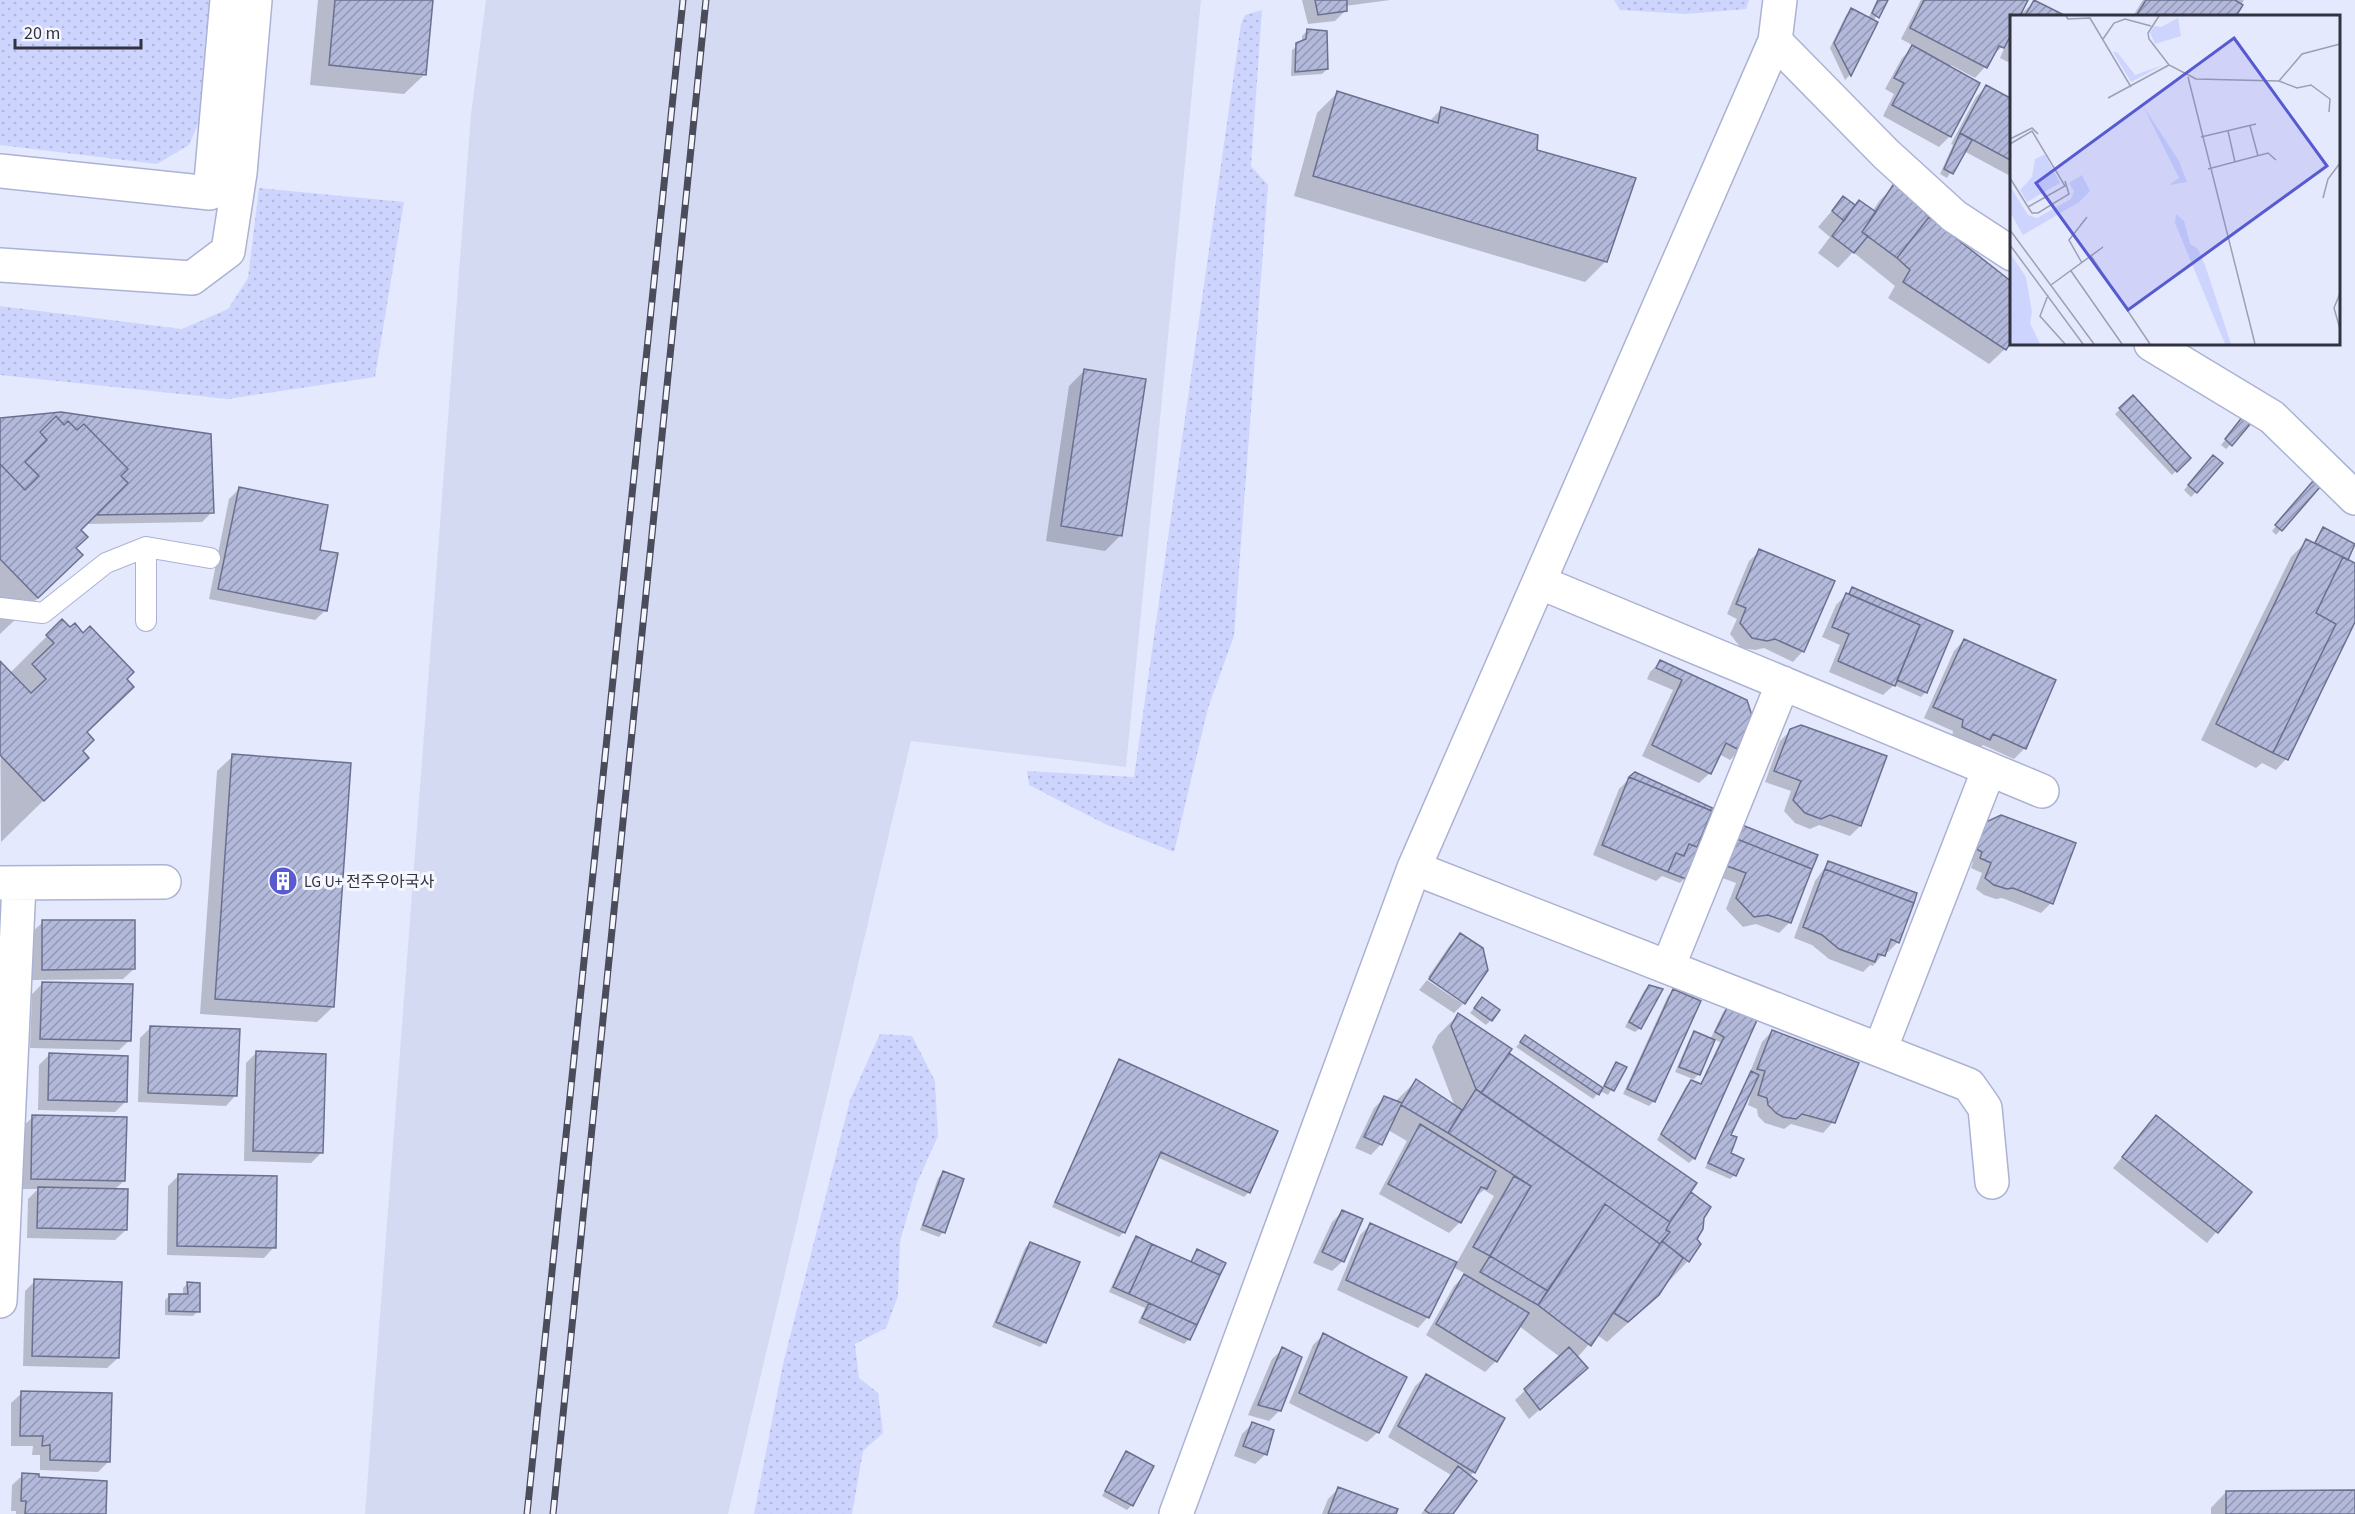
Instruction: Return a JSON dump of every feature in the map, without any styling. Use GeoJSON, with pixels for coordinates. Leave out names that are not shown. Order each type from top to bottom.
{"type":"FeatureCollection","features":[{"type":"Feature","properties":{"kind":"street"},"geometry":{"type":"LineString","coordinates":[[0,171],[210,193],[227,0]]}},
{"type":"Feature","properties":{"kind":"street"},"geometry":{"type":"LineString","coordinates":[[0,265],[192,278],[228,251],[240,173],[255,0]]}},
{"type":"Feature","properties":{"kind":"street"},"geometry":{"type":"LineString","coordinates":[[1176,1514],[1414,868],[1776,41],[1780,0]]}},
{"type":"Feature","properties":{"kind":"street"},"geometry":{"type":"LineString","coordinates":[[1776,41],[1886,154],[1954,216],[2010,253]]}},
{"type":"Feature","properties":{"kind":"street"},"geometry":{"type":"LineString","coordinates":[[2153,345],[2272,417],[2355,498]]}},
{"type":"Feature","properties":{"kind":"street"},"geometry":{"type":"LineString","coordinates":[[1539,582],[2042,791]]}},
{"type":"Feature","properties":{"kind":"street"},"geometry":{"type":"LineString","coordinates":[[1668,967],[1783,684]]}},
{"type":"Feature","properties":{"kind":"street"},"geometry":{"type":"LineString","coordinates":[[1880,1050],[1989,769]]}},
{"type":"Feature","properties":{"kind":"street"},"geometry":{"type":"LineString","coordinates":[[1414,868],[1969,1085],[1985,1107],[1992,1182]]}},
{"type":"Feature","properties":{"kind":"street"},"geometry":{"type":"LineString","coordinates":[[0,1302],[10,884],[164,882]]}},
{"type":"Feature","properties":{"kind":"lane"},"geometry":{"type":"LineString","coordinates":[[0,608],[43,613],[106,563],[146,547],[210,558]]}},
{"type":"Feature","properties":{"kind":"lane"},"geometry":{"type":"LineString","coordinates":[[146,547],[146,621]]}},
{"type":"Feature","properties":{"kind":"shaded area"},"geometry":{"type":"Polygon","coordinates":[[[0,0],[212,0],[199,122],[189,145],[157,164],[0,145],[0,0]]]}},
{"type":"Feature","properties":{"kind":"shaded area"},"geometry":{"type":"Polygon","coordinates":[[[486,0],[1201,0],[1126,767],[911,741],[728,1514],[365,1514],[471,114],[486,0]]]}},
{"type":"Feature","properties":{"kind":"shaded area"},"geometry":{"type":"Polygon","coordinates":[[[1614,0],[1749,0],[1746,9],[1686,14],[1620,10],[1614,0]]]}},
{"type":"Feature","properties":{"kind":"shaded area"},"geometry":{"type":"Polygon","coordinates":[[[1262,10],[1251,166],[1268,185],[1234,636],[1208,708],[1174,852],[1107,825],[1029,785],[1027,771],[1134,777],[1241,24],[1245,15],[1262,10]]]}},
{"type":"Feature","properties":{"kind":"shaded area"},"geometry":{"type":"Polygon","coordinates":[[[259,188],[404,202],[375,377],[228,399],[0,375],[0,306],[182,329],[228,309],[248,278],[259,188]]]}},
{"type":"Feature","properties":{"kind":"shaded area"},"geometry":{"type":"Polygon","coordinates":[[[880,1034],[912,1036],[935,1081],[938,1136],[917,1183],[900,1241],[898,1296],[886,1328],[855,1344],[859,1378],[878,1393],[883,1433],[863,1451],[852,1514],[754,1514],[783,1364],[850,1100],[880,1034]]]}},
{"type":"Feature","properties":{"kind":"building"},"geometry":{"type":"Polygon","coordinates":[[[335,0],[433,0],[426,75],[329,65],[335,0]]]}},
{"type":"Feature","properties":{"kind":"building"},"geometry":{"type":"Polygon","coordinates":[[[1315,0],[1347,0],[1347,11],[1318,15],[1315,0]]]}},
{"type":"Feature","properties":{"kind":"building"},"geometry":{"type":"Polygon","coordinates":[[[1878,0],[1888,0],[1879,18],[1872,13],[1878,0]]]}},
{"type":"Feature","properties":{"kind":"building"},"geometry":{"type":"Polygon","coordinates":[[[1924,0],[2028,0],[2020,15],[2010,15],[2010,37],[2004,48],[1999,46],[1987,68],[1910,28],[1924,0]]]}},
{"type":"Feature","properties":{"kind":"building"},"geometry":{"type":"Polygon","coordinates":[[[2034,0],[2064,15],[2026,15],[2034,0]]]}},
{"type":"Feature","properties":{"kind":"building"},"geometry":{"type":"Polygon","coordinates":[[[2146,0],[2235,0],[2243,5],[2237,15],[2137,15],[2146,0]]]}},
{"type":"Feature","properties":{"kind":"building"},"geometry":{"type":"Polygon","coordinates":[[[1851,8],[1878,22],[1851,76],[1834,43],[1851,8]]]}},
{"type":"Feature","properties":{"kind":"building"},"geometry":{"type":"Polygon","coordinates":[[[1307,29],[1327,31],[1328,69],[1295,72],[1296,43],[1306,39],[1307,29]]]}},
{"type":"Feature","properties":{"kind":"building"},"geometry":{"type":"Polygon","coordinates":[[[1912,45],[1980,83],[1951,137],[1892,105],[1904,83],[1894,78],[1912,45]]]}},
{"type":"Feature","properties":{"kind":"building"},"geometry":{"type":"Polygon","coordinates":[[[1986,85],[2010,98],[2010,160],[1960,133],[1986,85]]]}},
{"type":"Feature","properties":{"kind":"building"},"geometry":{"type":"Polygon","coordinates":[[[1337,91],[1438,123],[1441,107],[1538,135],[1537,150],[1636,178],[1607,262],[1313,176],[1337,91]]]}},
{"type":"Feature","properties":{"kind":"building"},"geometry":{"type":"Polygon","coordinates":[[[1960,133],[1972,140],[1953,174],[1944,169],[1960,133]]]}},
{"type":"Feature","properties":{"kind":"building"},"geometry":{"type":"Polygon","coordinates":[[[1895,182],[1929,217],[1897,258],[1862,232],[1895,182]]]}},
{"type":"Feature","properties":{"kind":"building"},"geometry":{"type":"Polygon","coordinates":[[[1843,196],[1855,205],[1844,221],[1832,211],[1843,196]]]}},
{"type":"Feature","properties":{"kind":"building"},"geometry":{"type":"Polygon","coordinates":[[[1859,200],[1876,212],[1862,232],[1868,236],[1854,253],[1832,236],[1859,200]]]}},
{"type":"Feature","properties":{"kind":"building"},"geometry":{"type":"Polygon","coordinates":[[[1929,217],[2010,280],[2010,344],[2006,350],[1903,282],[1910,270],[1897,258],[1929,217]]]}},
{"type":"Feature","properties":{"kind":"building"},"geometry":{"type":"Polygon","coordinates":[[[1084,369],[1146,379],[1122,536],[1061,526],[1084,369]]]}},
{"type":"Feature","properties":{"kind":"building"},"geometry":{"type":"Polygon","coordinates":[[[2133,395],[2191,458],[2177,472],[2119,408],[2133,395]]]}},
{"type":"Feature","properties":{"kind":"building"},"geometry":{"type":"Polygon","coordinates":[[[61,412],[211,434],[214,513],[96,515],[128,483],[121,476],[128,469],[84,424],[77,430],[68,421],[64,425],[56,416],[40,432],[47,440],[25,462],[39,476],[25,490],[0,464],[0,418],[61,412]]]}},
{"type":"Feature","properties":{"kind":"building"},"geometry":{"type":"Polygon","coordinates":[[[56,416],[64,425],[68,421],[77,430],[84,424],[128,469],[121,476],[128,483],[81,530],[88,537],[76,548],[83,555],[38,598],[0,559],[0,464],[25,490],[39,476],[25,462],[47,440],[40,432],[56,416]]]}},
{"type":"Feature","properties":{"kind":"building"},"geometry":{"type":"Polygon","coordinates":[[[2243,416],[2251,423],[2232,446],[2225,439],[2243,416]]]}},
{"type":"Feature","properties":{"kind":"building"},"geometry":{"type":"Polygon","coordinates":[[[2213,455],[2223,463],[2197,493],[2188,485],[2213,455]]]}},
{"type":"Feature","properties":{"kind":"building"},"geometry":{"type":"Polygon","coordinates":[[[2313,481],[2320,487],[2282,531],[2275,525],[2313,481]]]}},
{"type":"Feature","properties":{"kind":"building"},"geometry":{"type":"Polygon","coordinates":[[[239,487],[328,505],[320,550],[338,553],[327,611],[218,589],[239,487]]]}},
{"type":"Feature","properties":{"kind":"building"},"geometry":{"type":"Polygon","coordinates":[[[2323,527],[2355,544],[2348,560],[2315,543],[2323,527]]]}},
{"type":"Feature","properties":{"kind":"building"},"geometry":{"type":"Polygon","coordinates":[[[2306,539],[2343,557],[2316,613],[2336,624],[2273,753],[2216,724],[2306,539]]]}},
{"type":"Feature","properties":{"kind":"building"},"geometry":{"type":"Polygon","coordinates":[[[1759,549],[1835,581],[1804,652],[1775,639],[1767,641],[1752,638],[1740,623],[1746,608],[1736,604],[1759,549]]]}},
{"type":"Feature","properties":{"kind":"building"},"geometry":{"type":"Polygon","coordinates":[[[2343,557],[2355,563],[2355,622],[2288,760],[2273,753],[2336,624],[2316,613],[2343,557]]]}},
{"type":"Feature","properties":{"kind":"building"},"geometry":{"type":"Polygon","coordinates":[[[1852,587],[1953,631],[1927,693],[1897,680],[1920,625],[1849,594],[1852,587]]]}},
{"type":"Feature","properties":{"kind":"building"},"geometry":{"type":"Polygon","coordinates":[[[1846,593],[1920,625],[1895,686],[1838,661],[1849,634],[1832,627],[1846,593]]]}},
{"type":"Feature","properties":{"kind":"building"},"geometry":{"type":"Polygon","coordinates":[[[62,619],[70,627],[75,623],[83,633],[90,626],[134,672],[127,679],[134,687],[87,732],[94,740],[83,751],[89,758],[44,801],[0,755],[0,661],[31,693],[46,679],[32,664],[54,643],[46,635],[62,619]]]}},
{"type":"Feature","properties":{"kind":"building"},"geometry":{"type":"Polygon","coordinates":[[[1964,639],[2056,680],[2026,749],[1993,734],[1990,740],[1962,727],[1963,720],[1933,707],[1964,639]]]}},
{"type":"Feature","properties":{"kind":"building"},"geometry":{"type":"Polygon","coordinates":[[[1660,660],[1747,700],[1754,722],[1741,751],[1726,743],[1711,774],[1652,745],[1682,680],[1656,668],[1660,660]]]}},
{"type":"Feature","properties":{"kind":"building"},"geometry":{"type":"Polygon","coordinates":[[[1801,725],[1887,756],[1861,826],[1830,815],[1821,819],[1805,813],[1793,800],[1801,781],[1774,771],[1790,729],[1801,725]]]}},
{"type":"Feature","properties":{"kind":"building","name":"LG U+ 전주우아국사"},"geometry":{"type":"Polygon","coordinates":[[[232,754],[351,763],[334,1007],[215,999],[232,754]]]}},
{"type":"Feature","properties":{"kind":"building"},"geometry":{"type":"Polygon","coordinates":[[[1635,772],[1717,810],[1686,879],[1668,872],[1676,853],[1684,856],[1689,844],[1697,847],[1712,811],[1629,777],[1635,772]]]}},
{"type":"Feature","properties":{"kind":"building"},"geometry":{"type":"Polygon","coordinates":[[[1629,777],[1712,811],[1697,847],[1689,844],[1684,856],[1676,853],[1668,872],[1602,845],[1629,777]]]}},
{"type":"Feature","properties":{"kind":"building"},"geometry":{"type":"Polygon","coordinates":[[[2001,815],[2076,843],[2053,904],[2013,888],[2007,889],[1994,885],[1985,878],[1991,863],[1980,858],[1982,852],[1976,849],[1986,822],[2001,815]]]}},
{"type":"Feature","properties":{"kind":"building"},"geometry":{"type":"Polygon","coordinates":[[[1742,825],[1818,855],[1812,869],[1737,839],[1742,825]]]}},
{"type":"Feature","properties":{"kind":"building"},"geometry":{"type":"Polygon","coordinates":[[[1737,839],[1812,869],[1791,923],[1768,915],[1754,917],[1736,898],[1746,873],[1727,866],[1737,839]]]}},
{"type":"Feature","properties":{"kind":"building"},"geometry":{"type":"Polygon","coordinates":[[[1828,861],[1917,893],[1914,903],[1825,869],[1828,861]]]}},
{"type":"Feature","properties":{"kind":"building"},"geometry":{"type":"Polygon","coordinates":[[[1825,869],[1914,903],[1899,943],[1891,939],[1885,956],[1878,954],[1875,962],[1839,949],[1822,935],[1803,927],[1825,869]]]}},
{"type":"Feature","properties":{"kind":"building"},"geometry":{"type":"Polygon","coordinates":[[[42,920],[135,920],[135,969],[42,970],[42,920]]]}},
{"type":"Feature","properties":{"kind":"building"},"geometry":{"type":"Polygon","coordinates":[[[1460,933],[1483,948],[1488,970],[1465,1004],[1429,979],[1460,933]]]}},
{"type":"Feature","properties":{"kind":"building"},"geometry":{"type":"Polygon","coordinates":[[[42,982],[133,984],[131,1041],[40,1039],[42,982]]]}},
{"type":"Feature","properties":{"kind":"building"},"geometry":{"type":"Polygon","coordinates":[[[1649,985],[1663,989],[1641,1029],[1629,1022],[1649,985]]]}},
{"type":"Feature","properties":{"kind":"building"},"geometry":{"type":"Polygon","coordinates":[[[1673,989],[1701,1001],[1655,1102],[1627,1089],[1673,989]]]}},
{"type":"Feature","properties":{"kind":"building"},"geometry":{"type":"Polygon","coordinates":[[[1482,997],[1500,1010],[1492,1021],[1474,1008],[1482,997]]]}},
{"type":"Feature","properties":{"kind":"building"},"geometry":{"type":"Polygon","coordinates":[[[1728,1006],[1757,1020],[1695,1159],[1661,1134],[1691,1080],[1701,1084],[1724,1037],[1715,1032],[1728,1006]]]}},
{"type":"Feature","properties":{"kind":"building"},"geometry":{"type":"Polygon","coordinates":[[[1458,1013],[1512,1049],[1481,1093],[1476,1089],[1451,1026],[1458,1013]]]}},
{"type":"Feature","properties":{"kind":"building"},"geometry":{"type":"Polygon","coordinates":[[[150,1026],[240,1029],[237,1096],[148,1093],[150,1026]]]}},
{"type":"Feature","properties":{"kind":"building"},"geometry":{"type":"Polygon","coordinates":[[[1772,1030],[1859,1063],[1835,1123],[1802,1114],[1796,1119],[1783,1117],[1768,1105],[1767,1098],[1758,1095],[1765,1071],[1757,1069],[1772,1030]]]}},
{"type":"Feature","properties":{"kind":"building"},"geometry":{"type":"Polygon","coordinates":[[[1694,1031],[1715,1040],[1700,1075],[1679,1067],[1694,1031]]]}},
{"type":"Feature","properties":{"kind":"building"},"geometry":{"type":"Polygon","coordinates":[[[1525,1035],[1603,1088],[1599,1095],[1520,1042],[1525,1035]]]}},
{"type":"Feature","properties":{"kind":"building"},"geometry":{"type":"Polygon","coordinates":[[[256,1051],[326,1054],[323,1153],[253,1151],[256,1051]]]}},
{"type":"Feature","properties":{"kind":"building"},"geometry":{"type":"Polygon","coordinates":[[[49,1053],[128,1056],[127,1102],[48,1100],[49,1053]]]}},
{"type":"Feature","properties":{"kind":"building"},"geometry":{"type":"Polygon","coordinates":[[[1509,1053],[1697,1183],[1670,1222],[1481,1093],[1509,1053]]]}},
{"type":"Feature","properties":{"kind":"building"},"geometry":{"type":"Polygon","coordinates":[[[1119,1059],[1278,1131],[1250,1193],[1161,1152],[1125,1233],[1055,1202],[1119,1059]]]}},
{"type":"Feature","properties":{"kind":"building"},"geometry":{"type":"Polygon","coordinates":[[[1616,1062],[1627,1067],[1614,1091],[1604,1086],[1616,1062]]]}},
{"type":"Feature","properties":{"kind":"building"},"geometry":{"type":"Polygon","coordinates":[[[1751,1071],[1759,1075],[1731,1135],[1737,1137],[1731,1153],[1744,1159],[1736,1176],[1708,1163],[1751,1071]]]}},
{"type":"Feature","properties":{"kind":"building"},"geometry":{"type":"Polygon","coordinates":[[[1416,1079],[1462,1110],[1448,1133],[1401,1105],[1416,1079]]]}},
{"type":"Feature","properties":{"kind":"building"},"geometry":{"type":"Polygon","coordinates":[[[1476,1089],[1670,1222],[1666,1230],[1670,1232],[1660,1244],[1605,1204],[1548,1291],[1490,1256],[1531,1186],[1448,1133],[1476,1089]]]}},
{"type":"Feature","properties":{"kind":"building"},"geometry":{"type":"Polygon","coordinates":[[[1384,1096],[1402,1103],[1382,1145],[1364,1137],[1384,1096]]]}},
{"type":"Feature","properties":{"kind":"building"},"geometry":{"type":"Polygon","coordinates":[[[32,1115],[127,1117],[125,1181],[31,1179],[32,1115]]]}},
{"type":"Feature","properties":{"kind":"building"},"geometry":{"type":"Polygon","coordinates":[[[2156,1115],[2252,1192],[2218,1233],[2122,1157],[2156,1115]]]}},
{"type":"Feature","properties":{"kind":"building"},"geometry":{"type":"Polygon","coordinates":[[[1420,1124],[1496,1171],[1487,1189],[1481,1187],[1461,1223],[1388,1184],[1420,1124]]]}},
{"type":"Feature","properties":{"kind":"building"},"geometry":{"type":"Polygon","coordinates":[[[943,1171],[964,1179],[945,1233],[923,1225],[943,1171]]]}},
{"type":"Feature","properties":{"kind":"building"},"geometry":{"type":"Polygon","coordinates":[[[178,1174],[277,1176],[276,1248],[177,1246],[178,1174]]]}},
{"type":"Feature","properties":{"kind":"building"},"geometry":{"type":"Polygon","coordinates":[[[1514,1176],[1531,1186],[1490,1256],[1473,1247],[1514,1176]]]}},
{"type":"Feature","properties":{"kind":"building"},"geometry":{"type":"Polygon","coordinates":[[[38,1187],[128,1189],[127,1230],[37,1228],[38,1187]]]}},
{"type":"Feature","properties":{"kind":"building"},"geometry":{"type":"Polygon","coordinates":[[[1691,1192],[1711,1207],[1704,1218],[1703,1229],[1697,1239],[1701,1244],[1689,1262],[1662,1241],[1670,1232],[1666,1230],[1670,1222],[1691,1192]]]}},
{"type":"Feature","properties":{"kind":"building"},"geometry":{"type":"Polygon","coordinates":[[[1605,1204],[1660,1244],[1591,1346],[1538,1305],[1605,1204]]]}},
{"type":"Feature","properties":{"kind":"building"},"geometry":{"type":"Polygon","coordinates":[[[1342,1210],[1363,1219],[1344,1262],[1322,1252],[1342,1210]]]}},
{"type":"Feature","properties":{"kind":"building"},"geometry":{"type":"Polygon","coordinates":[[[1370,1223],[1457,1262],[1429,1318],[1346,1280],[1370,1223]]]}},
{"type":"Feature","properties":{"kind":"building"},"geometry":{"type":"Polygon","coordinates":[[[1136,1236],[1152,1244],[1129,1294],[1113,1287],[1136,1236]]]}},
{"type":"Feature","properties":{"kind":"building"},"geometry":{"type":"Polygon","coordinates":[[[1662,1241],[1683,1258],[1659,1295],[1628,1322],[1614,1313],[1662,1241]]]}},
{"type":"Feature","properties":{"kind":"building"},"geometry":{"type":"Polygon","coordinates":[[[1030,1242],[1080,1262],[1046,1343],[996,1322],[1030,1242]]]}},
{"type":"Feature","properties":{"kind":"building"},"geometry":{"type":"Polygon","coordinates":[[[1152,1244],[1220,1275],[1197,1325],[1129,1294],[1152,1244]]]}},
{"type":"Feature","properties":{"kind":"building"},"geometry":{"type":"Polygon","coordinates":[[[1197,1249],[1226,1263],[1220,1275],[1191,1262],[1197,1249]]]}},
{"type":"Feature","properties":{"kind":"building"},"geometry":{"type":"Polygon","coordinates":[[[1490,1256],[1548,1291],[1538,1305],[1480,1272],[1490,1256]]]}},
{"type":"Feature","properties":{"kind":"building"},"geometry":{"type":"Polygon","coordinates":[[[1464,1274],[1529,1313],[1497,1362],[1436,1324],[1464,1274]]]}},
{"type":"Feature","properties":{"kind":"building"},"geometry":{"type":"Polygon","coordinates":[[[34,1279],[122,1282],[119,1358],[32,1356],[34,1279]]]}},
{"type":"Feature","properties":{"kind":"building"},"geometry":{"type":"Polygon","coordinates":[[[187,1282],[200,1283],[200,1312],[169,1311],[169,1294],[188,1294],[187,1282]]]}},
{"type":"Feature","properties":{"kind":"building"},"geometry":{"type":"Polygon","coordinates":[[[1149,1303],[1197,1325],[1190,1340],[1142,1318],[1149,1303]]]}},
{"type":"Feature","properties":{"kind":"building"},"geometry":{"type":"Polygon","coordinates":[[[1323,1333],[1407,1377],[1379,1433],[1299,1393],[1323,1333]]]}},
{"type":"Feature","properties":{"kind":"building"},"geometry":{"type":"Polygon","coordinates":[[[1282,1347],[1302,1357],[1281,1411],[1258,1405],[1282,1347]]]}},
{"type":"Feature","properties":{"kind":"building"},"geometry":{"type":"Polygon","coordinates":[[[1569,1347],[1588,1368],[1540,1410],[1524,1389],[1569,1347]]]}},
{"type":"Feature","properties":{"kind":"building"},"geometry":{"type":"Polygon","coordinates":[[[1426,1374],[1505,1418],[1475,1473],[1398,1426],[1426,1374]]]}},
{"type":"Feature","properties":{"kind":"building"},"geometry":{"type":"Polygon","coordinates":[[[21,1391],[112,1393],[110,1462],[50,1460],[50,1445],[42,1446],[43,1436],[20,1436],[21,1391]]]}},
{"type":"Feature","properties":{"kind":"building"},"geometry":{"type":"Polygon","coordinates":[[[1252,1422],[1274,1430],[1267,1455],[1243,1446],[1252,1422]]]}},
{"type":"Feature","properties":{"kind":"building"},"geometry":{"type":"Polygon","coordinates":[[[1126,1451],[1154,1466],[1133,1506],[1105,1491],[1126,1451]]]}},
{"type":"Feature","properties":{"kind":"building"},"geometry":{"type":"Polygon","coordinates":[[[1458,1466],[1477,1481],[1453,1514],[1430,1514],[1425,1510],[1458,1466]]]}},
{"type":"Feature","properties":{"kind":"building"},"geometry":{"type":"Polygon","coordinates":[[[22,1473],[39,1474],[39,1477],[107,1481],[106,1514],[25,1514],[26,1501],[21,1501],[22,1473]]]}},
{"type":"Feature","properties":{"kind":"building"},"geometry":{"type":"Polygon","coordinates":[[[1338,1487],[1398,1509],[1396,1514],[1328,1514],[1338,1487]]]}},
{"type":"Feature","properties":{"kind":"building"},"geometry":{"type":"Polygon","coordinates":[[[2355,1490],[2355,1514],[2226,1514],[2226,1491],[2355,1490]]]}},
{"type":"Feature","properties":{"kind":"railway"},"geometry":{"type":"LineString","coordinates":[[527,1514],[683,0]]}},
{"type":"Feature","properties":{"kind":"railway"},"geometry":{"type":"LineString","coordinates":[[553,1514],[706,0]]}},
{"type":"Feature","properties":{"kind":"place","name":"LG U+ 전주우아국사"},"geometry":{"type":"Point","coordinates":[283,881]}}]}
